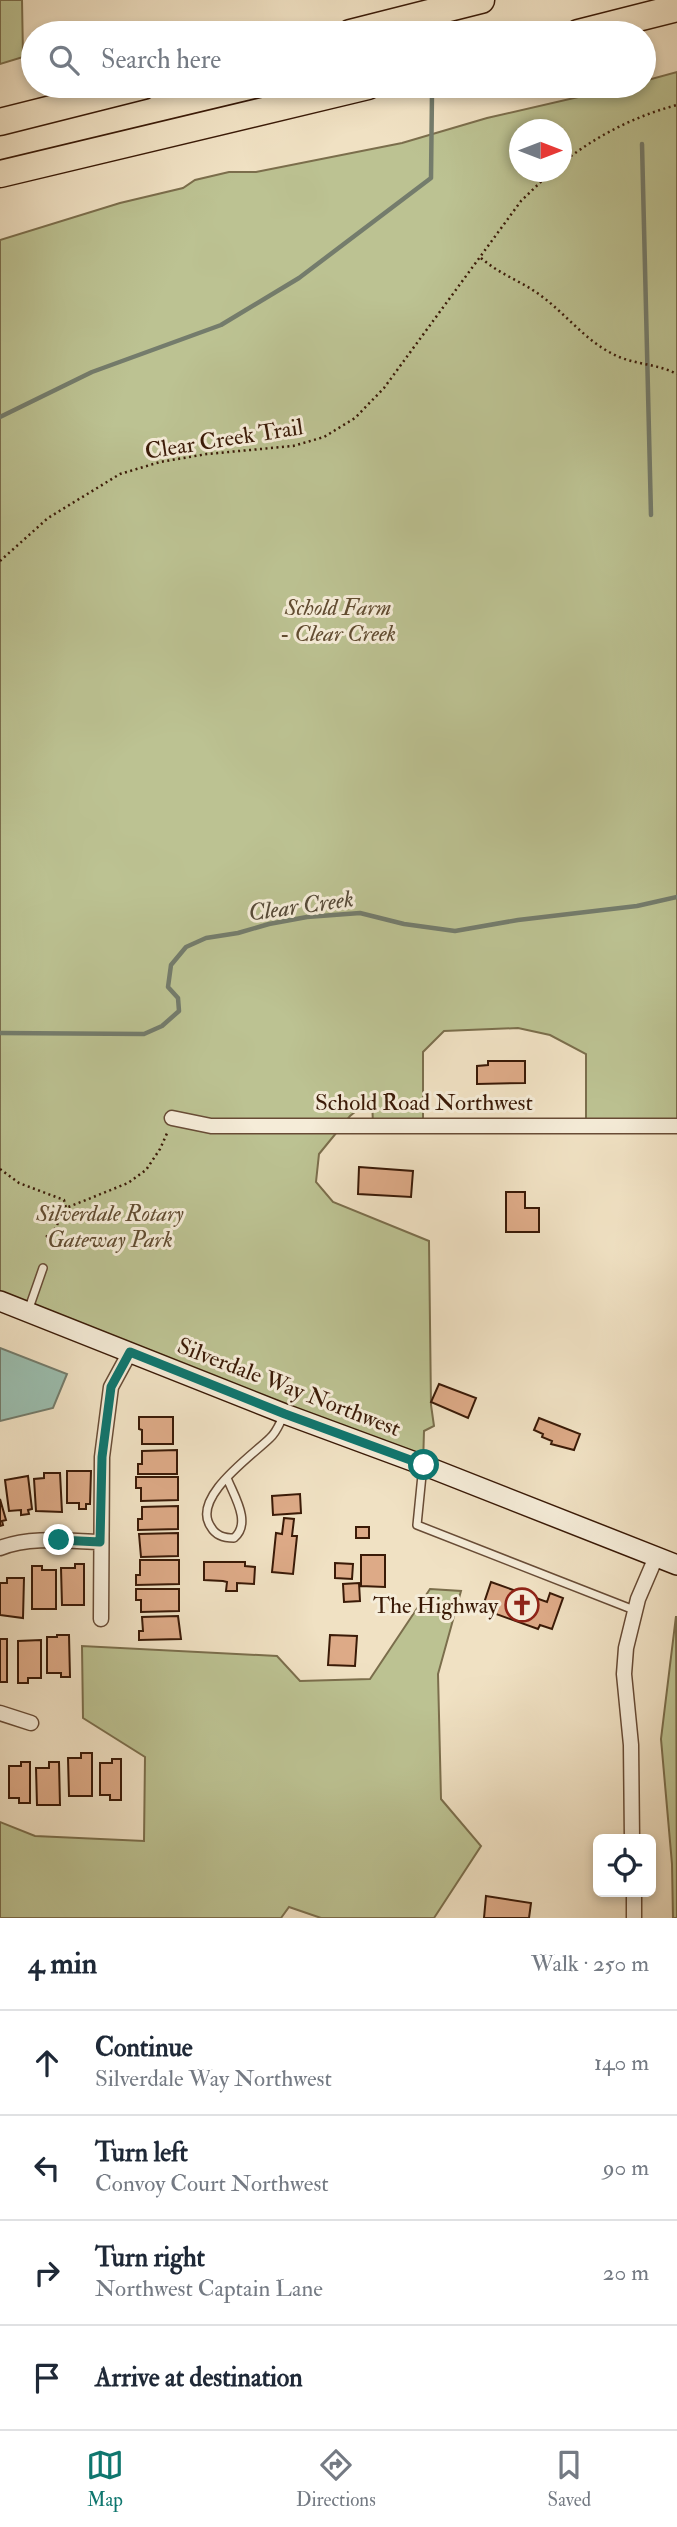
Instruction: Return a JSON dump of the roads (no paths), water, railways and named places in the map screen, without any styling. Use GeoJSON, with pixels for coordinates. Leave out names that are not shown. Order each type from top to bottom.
{"type":"FeatureCollection","features":[{"type":"Feature","properties":{"kind":"highway"},"geometry":{"type":"LineString","coordinates":[[398,21],[481,0]]}},
{"type":"Feature","properties":{"kind":"highway"},"geometry":{"type":"LineString","coordinates":[[626,21],[677,8]]}},
{"type":"Feature","properties":{"kind":"highway"},"geometry":{"type":"LineString","coordinates":[[0,122],[95,98]]}},
{"type":"Feature","properties":{"kind":"highway"},"geometry":{"type":"LineString","coordinates":[[0,174],[318,98]]}},
{"type":"Feature","properties":{"kind":"main road","name":"Silverdale Way Northwest"},"geometry":{"type":"LineString","coordinates":[[0,1301],[677,1565]]}},
{"type":"Feature","properties":{"kind":"street","name":"Schold Road Northwest"},"geometry":{"type":"LineString","coordinates":[[172,1118],[211,1126],[677,1126]]}},
{"type":"Feature","properties":{"kind":"street"},"geometry":{"type":"LineString","coordinates":[[101,1619],[102,1457],[111,1387],[130,1352]]}},
{"type":"Feature","properties":{"kind":"street"},"geometry":{"type":"LineString","coordinates":[[0,1548],[13,1543],[100,1542]]}},
{"type":"Feature","properties":{"kind":"street"},"geometry":{"type":"LineString","coordinates":[[632,1834],[631,1745],[624,1674],[626,1648],[634,1611],[656,1557]]}},
{"type":"Feature","properties":{"kind":"street"},"geometry":{"type":"LineString","coordinates":[[0,1713],[32,1723]]}},
{"type":"Feature","properties":{"kind":"street"},"geometry":{"type":"LineString","coordinates":[[634,1897],[634,1918]]}},
{"type":"Feature","properties":{"kind":"lane"},"geometry":{"type":"LineString","coordinates":[[28,1312],[43,1268]]}},
{"type":"Feature","properties":{"kind":"lane"},"geometry":{"type":"LineString","coordinates":[[227,1478],[240,1508],[242,1524],[240,1533],[234,1538],[216,1534],[208,1524],[207,1510],[227,1478],[273,1436],[285,1414]]}},
{"type":"Feature","properties":{"kind":"lane"},"geometry":{"type":"LineString","coordinates":[[424,1465],[417,1525],[634,1611]]}},
{"type":"Feature","properties":{"kind":"waterway"},"geometry":{"type":"LineString","coordinates":[[0,417],[92,372],[221,325],[299,278],[431,178],[432,98]]}},
{"type":"Feature","properties":{"kind":"waterway"},"geometry":{"type":"LineString","coordinates":[[642,144],[651,515]]}},
{"type":"Feature","properties":{"kind":"waterway","name":"Clear Creek"},"geometry":{"type":"LineString","coordinates":[[0,1033],[144,1034],[162,1026],[179,1011],[178,998],[168,987],[171,965],[186,947],[206,938],[269,924],[307,917],[360,913],[404,924],[455,931],[518,920],[637,906],[677,897]]}},
{"type":"Feature","properties":{"kind":"place","name":"The Highway"},"geometry":{"type":"Point","coordinates":[522,1605]}},
{"type":"Feature","properties":{"kind":"park label","name":"Schold Farm - Clear Creek"},"geometry":{"type":"Point","coordinates":[338,620]}},
{"type":"Feature","properties":{"kind":"park label","name":"Silverdale Rotary Gateway Park"},"geometry":{"type":"Point","coordinates":[110,1226]}}]}
